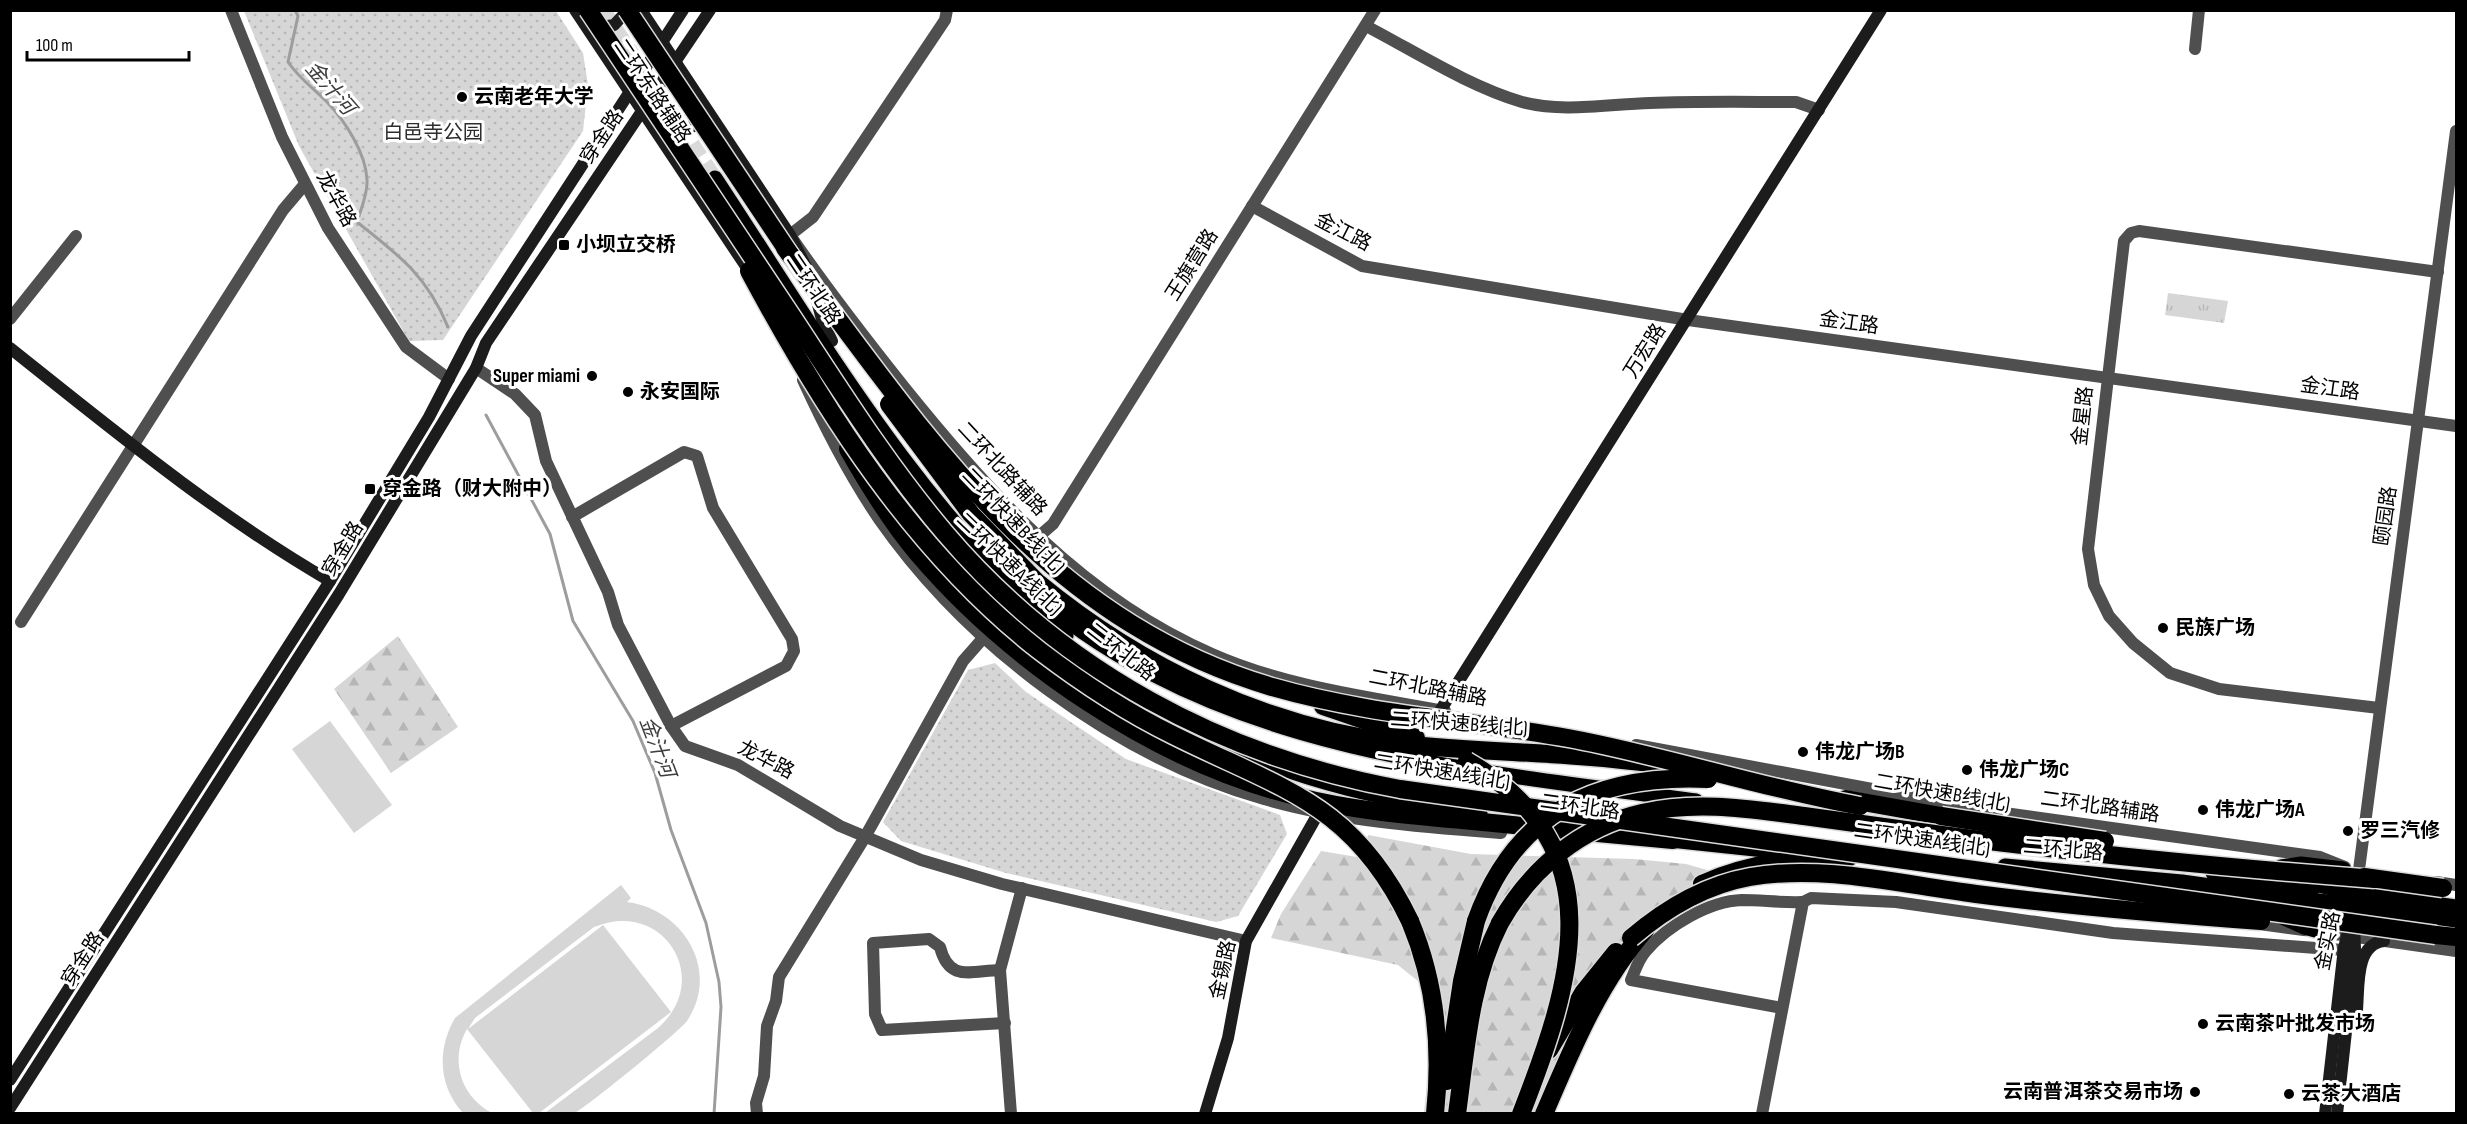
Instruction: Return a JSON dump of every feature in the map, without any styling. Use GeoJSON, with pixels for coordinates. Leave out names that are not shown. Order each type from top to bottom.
{"type":"FeatureCollection","features":[{"type":"Feature","properties":{"kind":"highway","name":"二环快速B线(北)"},"geometry":{"type":"LineString","coordinates":[[628,10],[788,241],[926,457],[1002,548],[1054,596],[1112,638],[1154,663],[1220,695],[1291,720],[1385,742],[1635,761],[2011,828],[2457,890]]}},
{"type":"Feature","properties":{"kind":"highway"},"geometry":{"type":"LineString","coordinates":[[581,13],[681,160],[805,369],[862,473],[893,521],[918,554],[967,604],[1031,660],[1096,706],[1165,746],[1233,776],[1292,795],[1359,809],[1673,840]]}},
{"type":"Feature","properties":{"kind":"highway","name":"二环快速A线(北)"},"geometry":{"type":"LineString","coordinates":[[681,160],[884,454],[962,553],[1013,604],[1071,651],[1158,706],[1223,738],[1310,769],[1424,793],[2457,937]]}},
{"type":"Feature","properties":{"kind":"highway"},"geometry":{"type":"LineString","coordinates":[[788,241],[941,454],[1010,529],[1058,571],[1123,618],[1176,648],[1252,681],[1406,734],[1467,761],[1515,794],[1539,823],[1561,874],[1569,906],[1571,936],[1561,1001],[1524,1106]]}},
{"type":"Feature","properties":{"kind":"highway"},"geometry":{"type":"LineString","coordinates":[[805,369],[869,465],[910,521],[965,584],[1013,629],[1059,666],[1126,710],[1171,735],[1300,796],[1334,819],[1367,852],[1404,907],[1429,977],[1438,1048],[1435,1113]]}},
{"type":"Feature","properties":{"kind":"highway"},"geometry":{"type":"LineString","coordinates":[[1252,681],[1361,707],[1585,741],[1787,792]]}},
{"type":"Feature","properties":{"kind":"highway"},"geometry":{"type":"LineString","coordinates":[[1442,1113],[1464,974],[1476,921],[1495,878],[1526,838],[1551,816],[1579,799],[1628,783],[1666,778],[1710,780],[1787,792],[2213,874],[2260,870],[2355,900]]}},
{"type":"Feature","properties":{"kind":"highway"},"geometry":{"type":"LineString","coordinates":[[1457,1113],[1479,975],[1490,943],[1505,913],[1533,877],[1560,852],[1598,829],[1641,813],[1683,807],[1730,807],[1991,841],[2375,879]]}},
{"type":"Feature","properties":{"kind":"highway"},"geometry":{"type":"LineString","coordinates":[[1544,1113],[1575,1044],[1609,979],[1644,931],[1682,897],[1725,874],[1774,862],[1833,858],[1903,860]]}},
{"type":"Feature","properties":{"kind":"highway"},"geometry":{"type":"LineString","coordinates":[[1524,1106],[1567,1017],[1591,981],[1620,948],[1648,924],[1687,899],[1719,885],[1751,877],[1785,874],[1823,875],[2064,904],[2436,934]]}},
{"type":"Feature","properties":{"kind":"main road","name":"二环北路"},"geometry":{"type":"LineString","coordinates":[[718,176],[914,475],[988,562],[1078,647],[1145,698],[1194,728],[1273,767],[1360,792],[1472,813],[1781,853],[2079,872],[2213,874]]}},
{"type":"Feature","properties":{"kind":"main road","name":"二环北路"},"geometry":{"type":"LineString","coordinates":[[829,343],[931,484],[1001,564],[1055,611],[1117,654],[1180,689],[1230,711],[1317,739],[1433,764],[2213,874],[2457,920]]}},
{"type":"Feature","properties":{"kind":"main road"},"geometry":{"type":"LineString","coordinates":[[2260,870],[2301,864],[2354,871]]}},
{"type":"Feature","properties":{"kind":"main road"},"geometry":{"type":"LineString","coordinates":[[2213,874],[2235,893],[2304,927],[2330,934]]}},
{"type":"Feature","properties":{"kind":"main road","name":"二环北路"},"geometry":{"type":"LineString","coordinates":[[2355,900],[2457,907]]}},
{"type":"Feature","properties":{"kind":"street","name":"龙华路"},"geometry":{"type":"LineString","coordinates":[[231,10],[282,137],[328,228],[406,347],[449,379]]}},
{"type":"Feature","properties":{"kind":"street"},"geometry":{"type":"LineString","coordinates":[[581,13],[588,26],[604,28],[619,22],[628,10]]}},
{"type":"Feature","properties":{"kind":"street","name":"二环东路辅路"},"geometry":{"type":"LineString","coordinates":[[641,10],[675,62],[718,137]]}},
{"type":"Feature","properties":{"kind":"street","name":"穿金路"},"geometry":{"type":"LineString","coordinates":[[10,1080],[330,581],[449,379],[471,336],[683,10]]}},
{"type":"Feature","properties":{"kind":"street","name":"穿金路"},"geometry":{"type":"LineString","coordinates":[[10,1108],[339,594],[476,368],[486,343],[710,10]]}},
{"type":"Feature","properties":{"kind":"street"},"geometry":{"type":"LineString","coordinates":[[829,343],[807,268],[788,241],[813,217],[945,20],[947,10]]}},
{"type":"Feature","properties":{"kind":"street","name":"王旗营路"},"geometry":{"type":"LineString","coordinates":[[1038,537],[1053,524],[1375,10]]}},
{"type":"Feature","properties":{"kind":"street","name":"万宏路"},"geometry":{"type":"LineString","coordinates":[[1440,711],[1881,10]]}},
{"type":"Feature","properties":{"kind":"street"},"geometry":{"type":"LineString","coordinates":[[2195,49],[2199,10]]}},
{"type":"Feature","properties":{"kind":"street","name":"二环东路辅路"},"geometry":{"type":"LineString","coordinates":[[581,13],[642,112],[681,160]]}},
{"type":"Feature","properties":{"kind":"street"},"geometry":{"type":"LineString","coordinates":[[1366,26],[1457,74],[1523,102],[1566,105],[1796,102],[1819,110]]}},
{"type":"Feature","properties":{"kind":"street"},"geometry":{"type":"LineString","coordinates":[[718,137],[709,124],[699,124],[689,128],[675,144],[674,154],[681,160],[778,327],[833,443],[862,493],[922,573],[985,636],[1068,703],[1148,752],[1242,792],[1319,812],[1468,830],[1673,840]]}},
{"type":"Feature","properties":{"kind":"street","name":"颐园路"},"geometry":{"type":"LineString","coordinates":[[2355,900],[2354,871],[2379,708],[2438,272],[2453,184],[2457,131]]}},
{"type":"Feature","properties":{"kind":"street"},"geometry":{"type":"LineString","coordinates":[[21,622],[132,444],[283,210],[305,184]]}},
{"type":"Feature","properties":{"kind":"street","name":"金江路"},"geometry":{"type":"LineString","coordinates":[[1252,206],[1362,266],[1688,320],[2457,426]]}},
{"type":"Feature","properties":{"kind":"street","name":"金星路"},"geometry":{"type":"LineString","coordinates":[[2379,708],[2219,689],[2170,673],[2133,643],[2109,616],[2094,585],[2088,549],[2124,241],[2131,233],[2152,233],[2438,272]]}},
{"type":"Feature","properties":{"kind":"street"},"geometry":{"type":"LineString","coordinates":[[10,319],[76,236]]}},
{"type":"Feature","properties":{"kind":"street","name":"二环北路辅路"},"geometry":{"type":"LineString","coordinates":[[788,241],[947,439],[1001,502],[1038,537],[1082,574],[1135,612],[1212,654],[1250,669],[1440,711],[1736,761],[1982,809],[2320,857],[2338,862],[2354,871],[2457,885]]}},
{"type":"Feature","properties":{"kind":"street"},"geometry":{"type":"LineString","coordinates":[[743,264],[769,294],[829,343]]}},
{"type":"Feature","properties":{"kind":"street"},"geometry":{"type":"LineString","coordinates":[[10,348],[132,444],[285,555],[330,581]]}},
{"type":"Feature","properties":{"kind":"street","name":"龙华路"},"geometry":{"type":"LineString","coordinates":[[476,368],[515,394],[535,415],[546,461],[608,592],[618,625],[671,726],[685,746],[738,765],[840,826],[921,860],[1022,888],[1246,941]]}},
{"type":"Feature","properties":{"kind":"street"},"geometry":{"type":"LineString","coordinates":[[572,517],[684,453],[693,453],[713,508],[792,639],[794,651],[786,666],[671,726]]}},
{"type":"Feature","properties":{"kind":"street"},"geometry":{"type":"LineString","coordinates":[[757,1113],[756,1103],[764,1076],[767,1026],[776,1001],[779,977],[865,837],[963,661],[985,636]]}},
{"type":"Feature","properties":{"kind":"street","name":"金锡路"},"geometry":{"type":"LineString","coordinates":[[1205,1113],[1228,1038],[1246,941],[1319,812]]}},
{"type":"Feature","properties":{"kind":"street"},"geometry":{"type":"LineString","coordinates":[[1903,860],[1993,874],[2186,913],[2457,951]]}},
{"type":"Feature","properties":{"kind":"street"},"geometry":{"type":"LineString","coordinates":[[1011,1113],[1000,970],[1022,888]]}},
{"type":"Feature","properties":{"kind":"street"},"geometry":{"type":"LineString","coordinates":[[1782,1008],[1631,980],[1644,952],[1666,932],[1697,914],[1720,904],[1742,900],[1803,902],[1811,897],[1851,898],[2113,933],[2343,950]]}},
{"type":"Feature","properties":{"kind":"street","name":"金实路"},"geometry":{"type":"LineString","coordinates":[[2337,1113],[2344,1057],[2350,937],[2355,900]]}},
{"type":"Feature","properties":{"kind":"street"},"geometry":{"type":"LineString","coordinates":[[1762,1113],[1803,902]]}},
{"type":"Feature","properties":{"kind":"street","name":"金实路"},"geometry":{"type":"LineString","coordinates":[[2325,1113],[2343,950],[2350,937]]}},
{"type":"Feature","properties":{"kind":"street"},"geometry":{"type":"LineString","coordinates":[[1000,970],[950,969],[943,961],[940,947],[929,939],[873,943],[875,1014],[882,1030],[1005,1023]]}},
{"type":"Feature","properties":{"kind":"street"},"geometry":{"type":"LineString","coordinates":[[2344,1057],[2354,1030],[2363,957],[2371,945],[2384,941]]}},
{"type":"Feature","properties":{"kind":"green space","name":"白邑寺公园"},"geometry":{"type":"Polygon","coordinates":[[[244,11],[556,11],[583,53],[588,85],[583,131],[443,340],[409,341],[299,146],[244,11]]]}},
{"type":"Feature","properties":{"kind":"green space"},"geometry":{"type":"Polygon","coordinates":[[[2168,293],[2228,301],[2224,323],[2165,315],[2168,293]]]}},
{"type":"Feature","properties":{"kind":"green space"},"geometry":{"type":"Polygon","coordinates":[[[398,636],[458,727],[391,773],[334,689],[398,636]]]}},
{"type":"Feature","properties":{"kind":"green space"},"geometry":{"type":"Polygon","coordinates":[[[995,663],[1026,692],[1126,759],[1280,815],[1287,834],[1238,916],[1216,922],[1006,873],[901,841],[883,822],[968,670],[995,663]]]}},
{"type":"Feature","properties":{"kind":"green space"},"geometry":{"type":"Polygon","coordinates":[[[330,721],[392,805],[354,833],[292,749],[330,721]]]}},
{"type":"Feature","properties":{"kind":"green space"},"geometry":{"type":"Polygon","coordinates":[[[1368,835],[1471,854],[1634,859],[1686,864],[1728,876],[1669,918],[1617,969],[1546,1113],[1424,1113],[1431,1048],[1424,986],[1398,965],[1271,938],[1281,914],[1321,851],[1363,858],[1368,835]]]}},
{"type":"Feature","properties":{"kind":"green space"},"geometry":{"type":"Polygon","coordinates":[[[621,885],[631,898],[627,902],[647,907],[665,916],[680,929],[691,945],[698,963],[700,982],[696,1002],[687,1021],[611,1086],[573,1114],[545,1113],[658,1028],[670,1012],[539,1113],[533,1113],[467,1029],[459,1053],[461,1077],[472,1097],[492,1113],[463,1113],[449,1091],[443,1067],[445,1042],[455,1018],[621,885]],[[619,921],[594,927],[475,1018],[468,1029],[603,925],[671,1012],[681,987],[681,967],[673,948],[659,933],[641,924],[619,921]]]}},
{"type":"Feature","properties":{"kind":"waterway","name":"金汁河"},"geometry":{"type":"LineString","coordinates":[[295,10],[298,16],[288,62],[341,118],[363,159],[367,185],[357,222],[399,256],[421,280],[440,309],[448,327]]}},
{"type":"Feature","properties":{"kind":"waterway","name":"金汁河"},"geometry":{"type":"LineString","coordinates":[[486,415],[550,534],[573,621],[633,721],[655,773],[671,830],[706,923],[719,982],[721,1007],[714,1114]]}},
{"type":"Feature","properties":{"kind":"tunnel"},"geometry":{"type":"LineString","coordinates":[[603,10],[715,178]]}},
{"type":"Feature","properties":{"kind":"place","name":"云南老年大学"},"geometry":{"type":"Point","coordinates":[462,97]}},
{"type":"Feature","properties":{"kind":"place","name":"小坝立交桥"},"geometry":{"type":"Point","coordinates":[564,245]}},
{"type":"Feature","properties":{"kind":"place","name":"Super miami"},"geometry":{"type":"Point","coordinates":[592,376]}},
{"type":"Feature","properties":{"kind":"place","name":"永安国际"},"geometry":{"type":"Point","coordinates":[628,392]}},
{"type":"Feature","properties":{"kind":"place","name":"穿金路（财大附中）"},"geometry":{"type":"Point","coordinates":[370,489]}},
{"type":"Feature","properties":{"kind":"place","name":"民族广场"},"geometry":{"type":"Point","coordinates":[2163,628]}},
{"type":"Feature","properties":{"kind":"place","name":"伟龙广场B"},"geometry":{"type":"Point","coordinates":[1803,752]}},
{"type":"Feature","properties":{"kind":"place","name":"伟龙广场C"},"geometry":{"type":"Point","coordinates":[1967,770]}},
{"type":"Feature","properties":{"kind":"place","name":"伟龙广场A"},"geometry":{"type":"Point","coordinates":[2203,810]}},
{"type":"Feature","properties":{"kind":"place","name":"罗三汽修"},"geometry":{"type":"Point","coordinates":[2348,831]}},
{"type":"Feature","properties":{"kind":"place","name":"云南茶叶批发市场"},"geometry":{"type":"Point","coordinates":[2203,1024]}},
{"type":"Feature","properties":{"kind":"place","name":"云南普洱茶交易市场"},"geometry":{"type":"Point","coordinates":[2195,1092]}},
{"type":"Feature","properties":{"kind":"place","name":"云茶大酒店"},"geometry":{"type":"Point","coordinates":[2289,1094]}}]}
